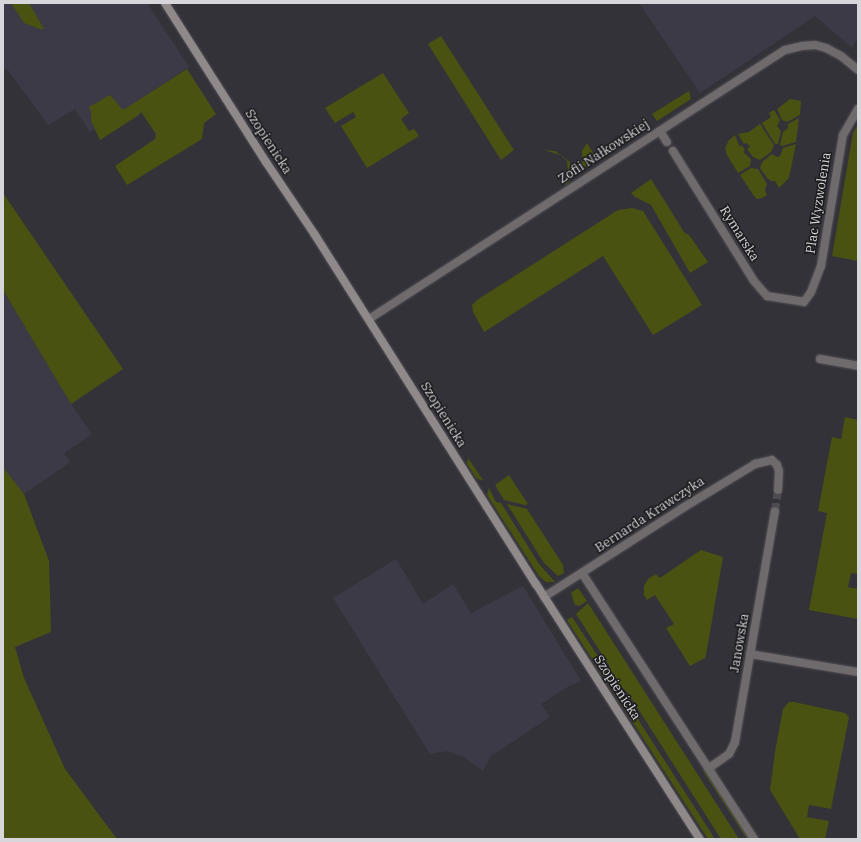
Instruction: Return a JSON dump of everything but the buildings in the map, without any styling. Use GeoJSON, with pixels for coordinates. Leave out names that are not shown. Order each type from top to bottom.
{"type":"FeatureCollection","features":[{"type":"Feature","properties":{"kind":"street","name":"Szopienicka"},"geometry":{"type":"LineString","coordinates":[[165,3],[266,162],[369,319],[544,597],[700,839]]}},
{"type":"Feature","properties":{"kind":"street","name":"Zofii Nałkowskiej"},"geometry":{"type":"LineString","coordinates":[[369,319],[785,50],[802,46],[826,48],[841,56],[858,70]]}},
{"type":"Feature","properties":{"kind":"street","name":"Plac Wyzwolenia"},"geometry":{"type":"LineString","coordinates":[[804,302],[811,292],[821,266],[842,135],[858,109]]}},
{"type":"Feature","properties":{"kind":"street"},"geometry":{"type":"LineString","coordinates":[[660,131],[667,142]]}},
{"type":"Feature","properties":{"kind":"street","name":"Rymarska"},"geometry":{"type":"LineString","coordinates":[[674,153],[754,281],[767,296],[804,302]]}},
{"type":"Feature","properties":{"kind":"street"},"geometry":{"type":"LineString","coordinates":[[820,359],[858,366]]}},
{"type":"Feature","properties":{"kind":"street","name":"Bernarda Krawczyka"},"geometry":{"type":"LineString","coordinates":[[544,597],[755,464],[772,460],[777,465],[779,472],[778,490]]}},
{"type":"Feature","properties":{"kind":"street","name":"Janowska"},"geometry":{"type":"LineString","coordinates":[[709,768],[729,754],[733,749],[775,511]]}},
{"type":"Feature","properties":{"kind":"street"},"geometry":{"type":"LineString","coordinates":[[582,573],[754,839]]}},
{"type":"Feature","properties":{"kind":"street"},"geometry":{"type":"LineString","coordinates":[[750,654],[858,672]]}},
{"type":"Feature","properties":{"kind":"shaded area"},"geometry":{"type":"Polygon","coordinates":[[[3,3],[147,3],[189,67],[90,132],[75,109],[48,125],[8,70],[3,68],[3,3]]]}},
{"type":"Feature","properties":{"kind":"shaded area"},"geometry":{"type":"Polygon","coordinates":[[[639,3],[858,3],[858,37],[852,48],[815,16],[700,93],[639,3]]]}},
{"type":"Feature","properties":{"kind":"shaded area"},"geometry":{"type":"Polygon","coordinates":[[[3,290],[71,404],[92,434],[64,453],[70,462],[24,494],[3,467],[3,290]]]}},
{"type":"Feature","properties":{"kind":"shaded area"},"geometry":{"type":"Polygon","coordinates":[[[396,559],[423,604],[453,584],[471,613],[523,586],[581,681],[569,686],[541,704],[550,717],[491,756],[483,771],[464,757],[447,751],[430,754],[333,598],[396,559]]]}},
{"type":"Feature","properties":{"kind":"green space"},"geometry":{"type":"Polygon","coordinates":[[[11,3],[29,3],[44,29],[24,23],[11,3]]]}},
{"type":"Feature","properties":{"kind":"green space"},"geometry":{"type":"Polygon","coordinates":[[[441,36],[514,150],[501,160],[428,44],[441,36]]]}},
{"type":"Feature","properties":{"kind":"green space"},"geometry":{"type":"Polygon","coordinates":[[[187,69],[216,114],[204,123],[202,139],[127,185],[115,166],[155,139],[156,134],[141,112],[139,115],[100,140],[91,121],[91,112],[89,107],[110,95],[123,110],[187,69]]]}},
{"type":"Feature","properties":{"kind":"green space"},"geometry":{"type":"Polygon","coordinates":[[[383,73],[409,113],[401,119],[409,131],[414,129],[419,136],[367,168],[341,126],[356,117],[353,112],[335,123],[325,108],[383,73]]]}},
{"type":"Feature","properties":{"kind":"green space"},"geometry":{"type":"Polygon","coordinates":[[[689,91],[691,99],[657,121],[652,114],[689,91]]]}},
{"type":"Feature","properties":{"kind":"green space"},"geometry":{"type":"Polygon","coordinates":[[[790,99],[801,101],[800,115],[787,122],[782,120],[777,109],[790,99]]]}},
{"type":"Feature","properties":{"kind":"green space"},"geometry":{"type":"Polygon","coordinates":[[[774,110],[780,120],[777,126],[781,131],[778,144],[775,144],[762,123],[771,117],[769,113],[774,110]]]}},
{"type":"Feature","properties":{"kind":"green space"},"geometry":{"type":"Polygon","coordinates":[[[799,118],[796,142],[782,146],[780,145],[783,132],[788,128],[788,124],[799,118]]]}},
{"type":"Feature","properties":{"kind":"green space"},"geometry":{"type":"Polygon","coordinates":[[[760,124],[774,145],[771,152],[760,160],[753,157],[747,149],[750,147],[747,143],[744,144],[738,134],[749,132],[760,124]]]}},
{"type":"Feature","properties":{"kind":"green space"},"geometry":{"type":"Polygon","coordinates":[[[858,124],[858,261],[832,256],[853,133],[858,124]]]}},
{"type":"Feature","properties":{"kind":"green space"},"geometry":{"type":"Polygon","coordinates":[[[735,135],[740,147],[742,145],[745,150],[743,152],[751,159],[750,166],[738,173],[727,155],[725,148],[729,140],[735,135]]]}},
{"type":"Feature","properties":{"kind":"green space"},"geometry":{"type":"Polygon","coordinates":[[[587,143],[596,158],[586,168],[582,164],[582,151],[587,143]]]}},
{"type":"Feature","properties":{"kind":"green space"},"geometry":{"type":"Polygon","coordinates":[[[796,144],[789,178],[779,188],[775,181],[771,181],[767,178],[760,168],[762,162],[772,154],[777,157],[780,156],[783,148],[796,144]]]}},
{"type":"Feature","properties":{"kind":"green space"},"geometry":{"type":"Polygon","coordinates":[[[544,150],[555,151],[570,162],[570,181],[564,186],[567,180],[567,161],[560,155],[544,150]]]}},
{"type":"Feature","properties":{"kind":"green space"},"geometry":{"type":"Polygon","coordinates":[[[751,168],[758,169],[767,184],[765,190],[767,195],[762,198],[757,199],[754,196],[740,175],[751,168]]]}},
{"type":"Feature","properties":{"kind":"green space"},"geometry":{"type":"Polygon","coordinates":[[[651,179],[684,232],[689,235],[708,262],[690,273],[651,205],[635,197],[631,193],[651,179]]]}},
{"type":"Feature","properties":{"kind":"green space"},"geometry":{"type":"Polygon","coordinates":[[[3,193],[123,369],[71,404],[3,290],[3,193]]]}},
{"type":"Feature","properties":{"kind":"green space"},"geometry":{"type":"Polygon","coordinates":[[[632,208],[643,211],[702,305],[653,335],[603,256],[484,332],[473,312],[472,305],[477,300],[618,210],[632,208]]]}},
{"type":"Feature","properties":{"kind":"green space"},"geometry":{"type":"Polygon","coordinates":[[[845,417],[858,420],[858,574],[851,573],[848,587],[858,589],[858,619],[809,610],[827,513],[818,511],[832,437],[841,439],[845,417]]]}},
{"type":"Feature","properties":{"kind":"green space"},"geometry":{"type":"Polygon","coordinates":[[[468,458],[483,480],[477,479],[467,464],[468,458]]]}},
{"type":"Feature","properties":{"kind":"green space"},"geometry":{"type":"Polygon","coordinates":[[[3,467],[24,494],[49,561],[51,632],[15,647],[24,678],[65,769],[117,839],[3,839],[3,467]]]}},
{"type":"Feature","properties":{"kind":"green space"},"geometry":{"type":"Polygon","coordinates":[[[509,475],[528,504],[525,505],[504,500],[495,485],[509,475]]]}},
{"type":"Feature","properties":{"kind":"green space"},"geometry":{"type":"Polygon","coordinates":[[[489,488],[496,502],[501,503],[539,564],[555,582],[546,582],[539,576],[487,495],[489,488]]]}},
{"type":"Feature","properties":{"kind":"green space"},"geometry":{"type":"Polygon","coordinates":[[[507,504],[527,509],[563,565],[564,573],[558,576],[544,563],[507,504]]]}},
{"type":"Feature","properties":{"kind":"green space"},"geometry":{"type":"Polygon","coordinates":[[[701,550],[723,557],[706,655],[705,658],[690,666],[666,628],[674,624],[655,595],[647,600],[644,595],[644,586],[648,579],[656,574],[660,578],[701,550]]]}},
{"type":"Feature","properties":{"kind":"green space"},"geometry":{"type":"Polygon","coordinates":[[[578,588],[587,601],[579,606],[575,605],[571,593],[578,588]]]}},
{"type":"Feature","properties":{"kind":"green space"},"geometry":{"type":"Polygon","coordinates":[[[588,603],[739,839],[721,839],[628,693],[614,680],[609,665],[576,614],[588,603]]]}},
{"type":"Feature","properties":{"kind":"green space"},"geometry":{"type":"Polygon","coordinates":[[[572,617],[605,667],[610,683],[623,696],[715,839],[708,839],[567,620],[572,617]]]}},
{"type":"Feature","properties":{"kind":"green space"},"geometry":{"type":"Polygon","coordinates":[[[789,702],[845,713],[849,717],[831,809],[809,805],[807,817],[829,821],[825,839],[800,839],[770,790],[783,709],[789,702]]]}},
{"type":"Feature","properties":{"kind":"green space"},"geometry":{"type":"Polygon","coordinates":[[[705,769],[750,839],[747,839],[703,771],[705,769]]]}},
{"type":"Feature","properties":{"kind":"tunnel"},"geometry":{"type":"LineString","coordinates":[[775,511],[778,490]]}}]}
